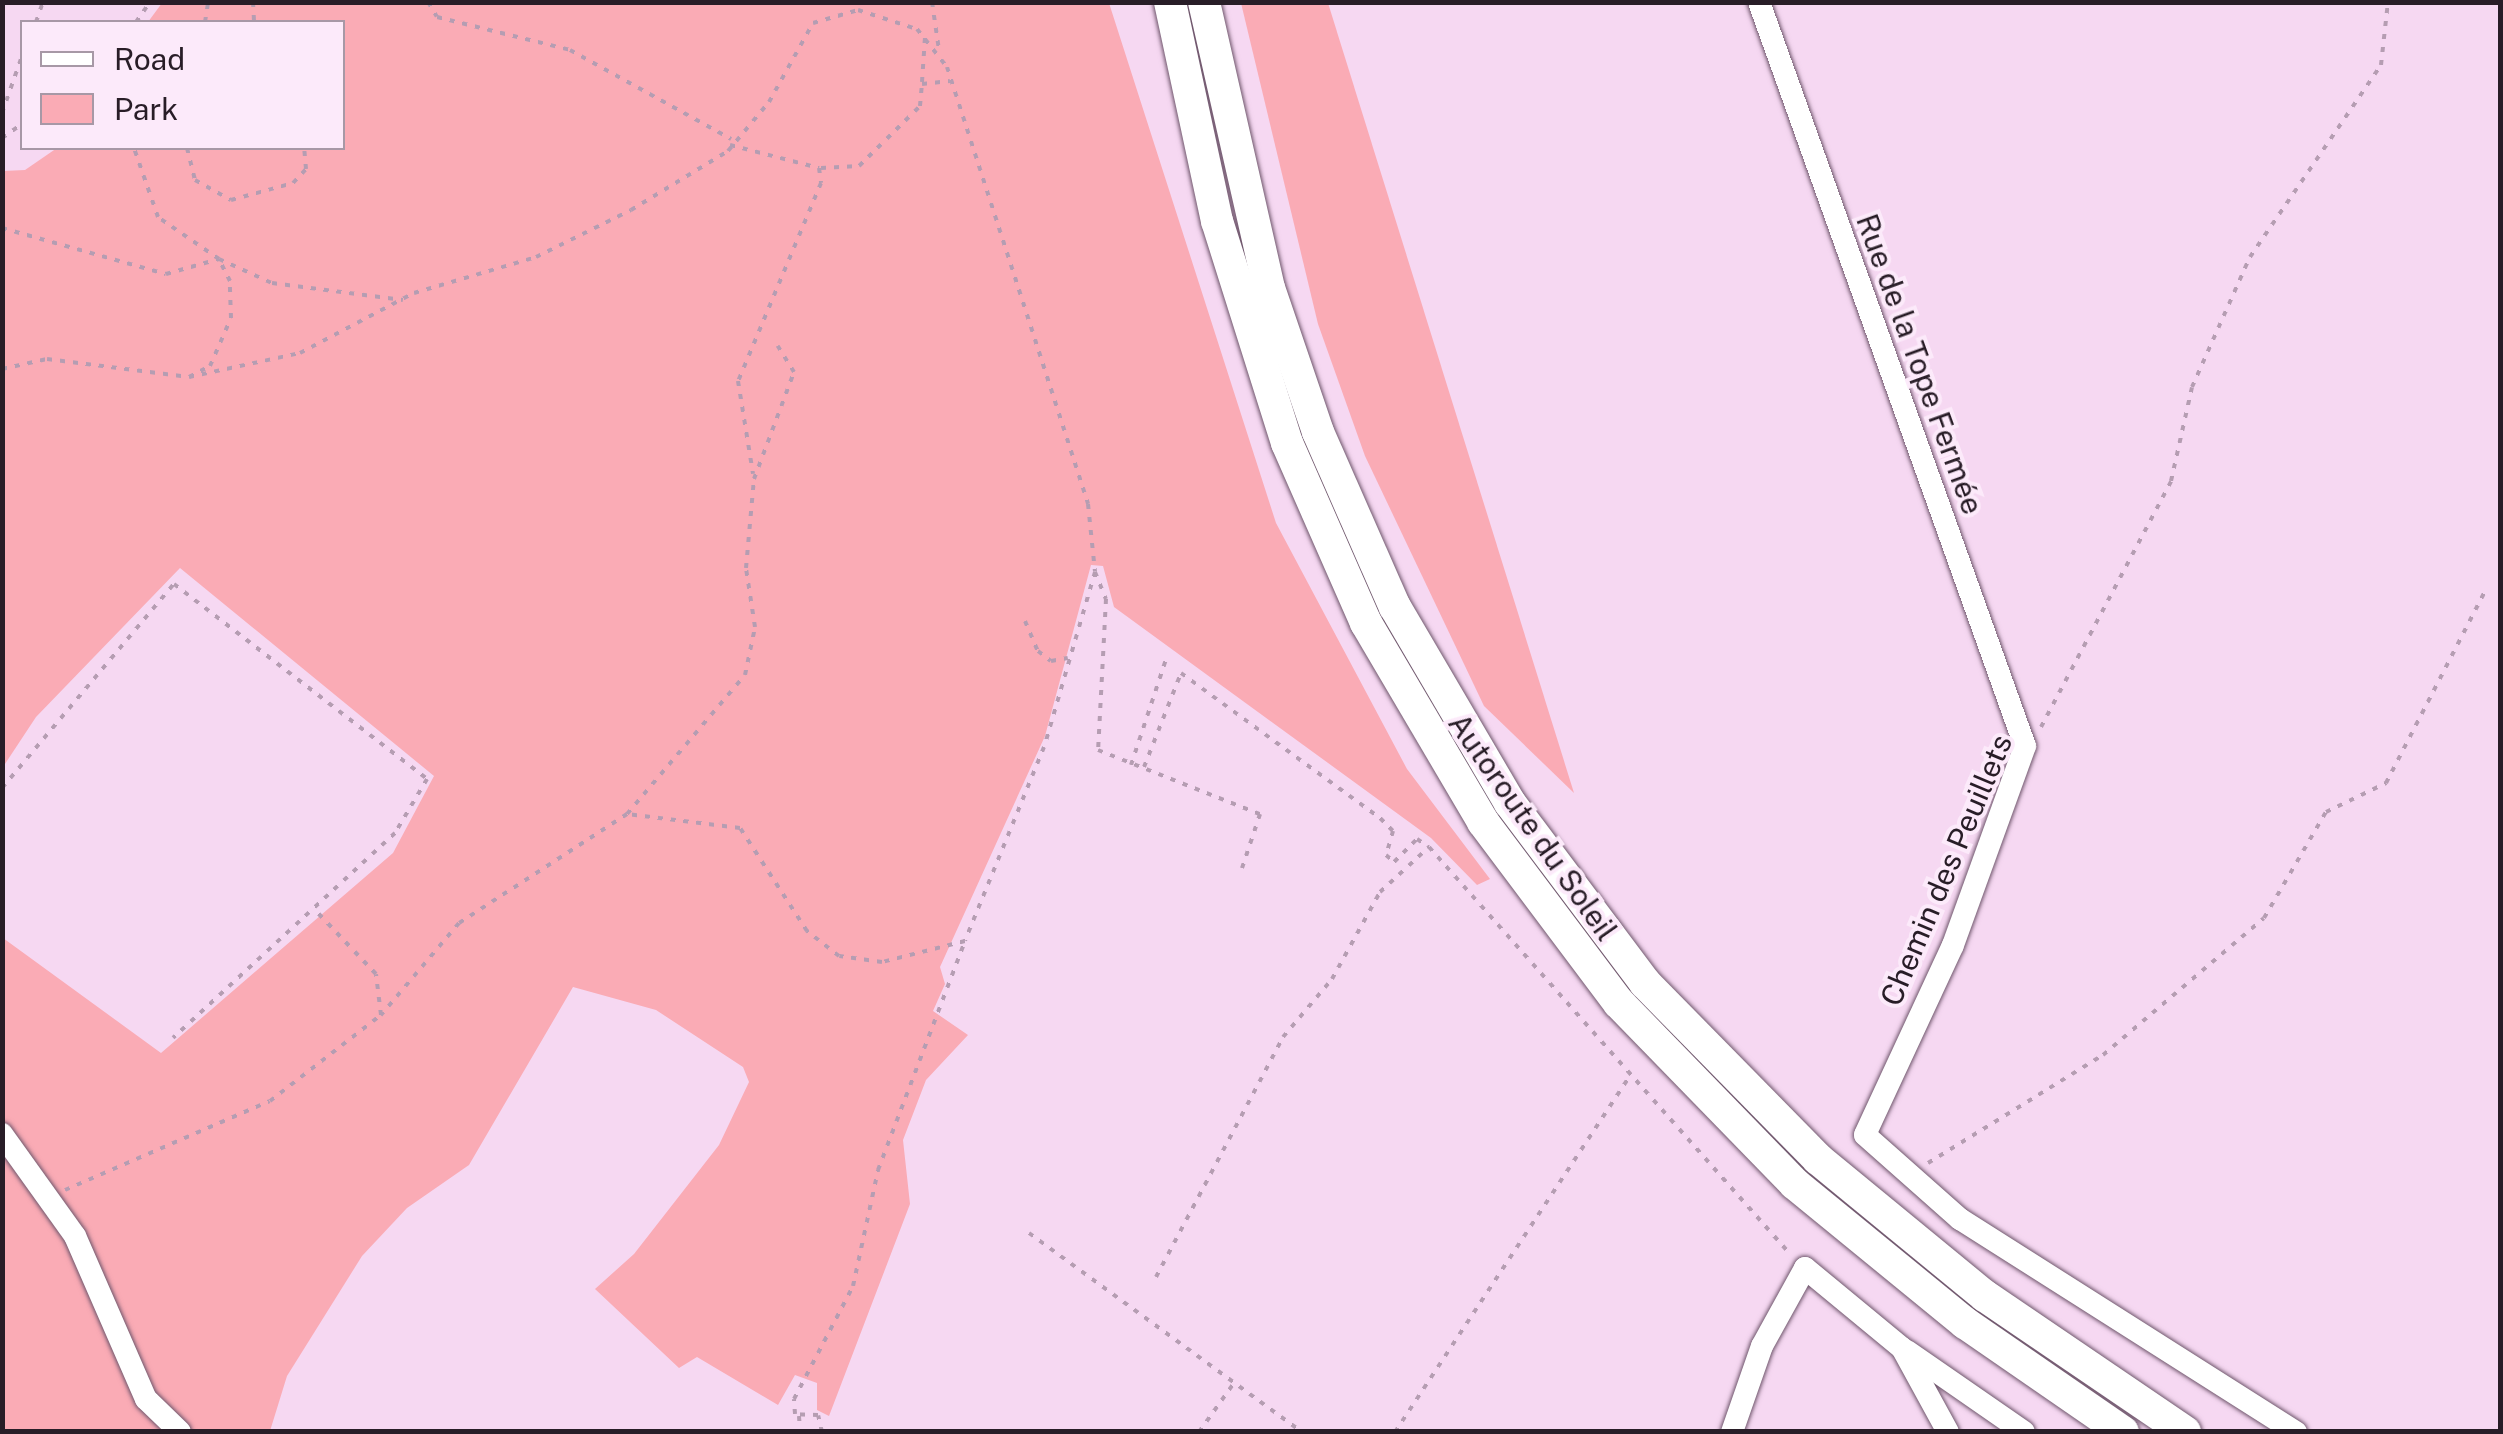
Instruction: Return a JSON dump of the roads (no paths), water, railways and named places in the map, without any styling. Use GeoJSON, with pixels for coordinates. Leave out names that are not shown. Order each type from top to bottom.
{"type":"FeatureCollection","features":[{"type":"Feature","properties":{"kind":"highway","name":"Autoroute du Soleil"},"geometry":{"type":"LineString","coordinates":[[1170,2],[1217,221],[1274,408],[1366,623],[1483,822],[1619,1002],[1752,1144],[1906,1278],[2122,1432]]}},
{"type":"Feature","properties":{"kind":"highway","name":"Autoroute du Soleil"},"geometry":{"type":"LineString","coordinates":[[1204,2],[1269,288],[1318,432],[1396,607],[1510,803],[1645,983],[1818,1159],[1986,1296],[2185,1432]]}},
{"type":"Feature","properties":{"kind":"street","name":"Rue de la Tope Fermée"},"geometry":{"type":"LineString","coordinates":[[1759,2],[2025,746]]}},
{"type":"Feature","properties":{"kind":"street","name":"Chemin des Peuillets"},"geometry":{"type":"LineString","coordinates":[[2025,746],[1954,945],[1866,1121],[1868,1142],[1903,1174],[2296,1432]]}},
{"type":"Feature","properties":{"kind":"street"},"geometry":{"type":"LineString","coordinates":[[2,1134],[104,1290],[141,1390],[180,1432]]}},
{"type":"Feature","properties":{"kind":"street"},"geometry":{"type":"LineString","coordinates":[[1732,1432],[1762,1346],[1805,1268],[1902,1348],[2024,1432]]}},
{"type":"Feature","properties":{"kind":"street"},"geometry":{"type":"LineString","coordinates":[[1902,1348],[1948,1432]]}}]}
